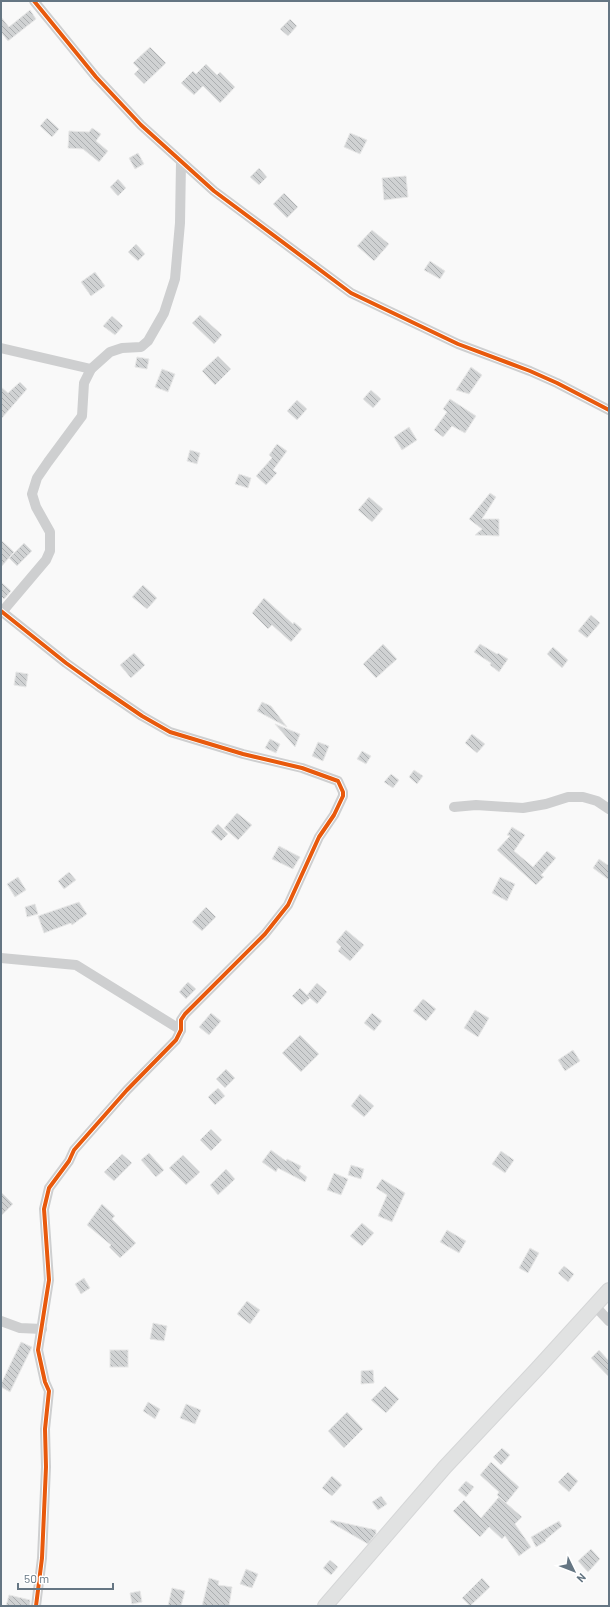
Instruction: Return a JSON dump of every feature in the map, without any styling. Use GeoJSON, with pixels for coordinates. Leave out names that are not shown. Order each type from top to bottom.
{"type":"FeatureCollection","features":[{"type":"Feature","properties":{"kind":"main road"},"geometry":{"type":"LineString","coordinates":[[325,1606],[445,1467],[609,1290]]}},
{"type":"Feature","properties":{"kind":"street"},"geometry":{"type":"LineString","coordinates":[[34,1],[96,77],[141,125],[181,162],[214,191],[352,293],[458,344],[550,380],[609,410]]}},
{"type":"Feature","properties":{"kind":"street"},"geometry":{"type":"LineString","coordinates":[[36,1606],[42,1558],[46,1467],[45,1429],[49,1391],[45,1382],[38,1350],[49,1280],[44,1209],[49,1188],[69,1161],[74,1150],[127,1090],[176,1040],[181,1030],[181,1020],[185,1014],[265,934],[288,905],[319,837],[334,815],[343,796],[343,792],[338,781],[302,768],[243,754],[170,732],[142,716],[98,686],[1,612],[46,560],[50,551],[50,532],[36,507],[32,494],[37,478],[82,416],[84,383],[91,369],[110,352],[122,348],[141,347],[148,341],[164,313],[175,279],[180,223],[181,162]]}},
{"type":"Feature","properties":{"kind":"street"},"geometry":{"type":"LineString","coordinates":[[1,348],[91,369]]}},
{"type":"Feature","properties":{"kind":"street"},"geometry":{"type":"LineString","coordinates":[[454,807],[476,805],[523,808],[546,804],[568,797],[583,797],[597,801],[609,809]]}},
{"type":"Feature","properties":{"kind":"street"},"geometry":{"type":"LineString","coordinates":[[1,958],[76,965],[181,1030]]}},
{"type":"Feature","properties":{"kind":"street"},"geometry":{"type":"LineString","coordinates":[[595,1306],[609,1321]]}},
{"type":"Feature","properties":{"kind":"street"},"geometry":{"type":"LineString","coordinates":[[1,1321],[20,1328],[42,1329]]}},
{"type":"Feature","properties":{"kind":"building"},"geometry":{"type":"Polygon","coordinates":[[[30,10],[36,19],[8,41],[1,32],[1,17],[9,27],[30,10]]]}},
{"type":"Feature","properties":{"kind":"building"},"geometry":{"type":"Polygon","coordinates":[[[290,19],[297,26],[288,36],[280,29],[290,19]]]}},
{"type":"Feature","properties":{"kind":"building"},"geometry":{"type":"Polygon","coordinates":[[[150,47],[166,63],[144,84],[134,74],[139,69],[133,63],[150,47]]]}},
{"type":"Feature","properties":{"kind":"building"},"geometry":{"type":"Polygon","coordinates":[[[206,64],[217,75],[220,72],[235,87],[220,103],[203,86],[194,95],[181,83],[193,71],[196,74],[206,64]]]}},
{"type":"Feature","properties":{"kind":"building"},"geometry":{"type":"Polygon","coordinates":[[[47,118],[59,129],[52,137],[40,126],[47,118]]]}},
{"type":"Feature","properties":{"kind":"building"},"geometry":{"type":"Polygon","coordinates":[[[92,128],[101,134],[96,141],[108,151],[99,162],[83,149],[68,148],[69,131],[89,132],[92,128]]]}},
{"type":"Feature","properties":{"kind":"building"},"geometry":{"type":"Polygon","coordinates":[[[350,133],[367,140],[360,154],[344,147],[350,133]]]}},
{"type":"Feature","properties":{"kind":"building"},"geometry":{"type":"Polygon","coordinates":[[[138,153],[144,164],[135,169],[129,158],[138,153]]]}},
{"type":"Feature","properties":{"kind":"building"},"geometry":{"type":"Polygon","coordinates":[[[259,168],[267,177],[259,185],[250,177],[259,168]]]}},
{"type":"Feature","properties":{"kind":"building"},"geometry":{"type":"Polygon","coordinates":[[[406,176],[408,197],[384,200],[382,178],[406,176]]]}},
{"type":"Feature","properties":{"kind":"building"},"geometry":{"type":"Polygon","coordinates":[[[118,179],[126,188],[118,196],[110,187],[118,179]]]}},
{"type":"Feature","properties":{"kind":"building"},"geometry":{"type":"Polygon","coordinates":[[[284,193],[298,207],[287,218],[273,204],[284,193]]]}},
{"type":"Feature","properties":{"kind":"building"},"geometry":{"type":"Polygon","coordinates":[[[372,230],[389,244],[374,261],[357,246],[372,230]]]}},
{"type":"Feature","properties":{"kind":"building"},"geometry":{"type":"Polygon","coordinates":[[[136,244],[145,254],[138,261],[128,252],[136,244]]]}},
{"type":"Feature","properties":{"kind":"building"},"geometry":{"type":"Polygon","coordinates":[[[430,261],[445,271],[440,279],[424,270],[430,261]]]}},
{"type":"Feature","properties":{"kind":"building"},"geometry":{"type":"Polygon","coordinates":[[[95,272],[105,286],[91,296],[81,282],[95,272]]]}},
{"type":"Feature","properties":{"kind":"building"},"geometry":{"type":"Polygon","coordinates":[[[200,315],[222,335],[214,344],[192,323],[200,315]]]}},
{"type":"Feature","properties":{"kind":"building"},"geometry":{"type":"Polygon","coordinates":[[[112,316],[123,326],[115,335],[103,326],[112,316]]]}},
{"type":"Feature","properties":{"kind":"building"},"geometry":{"type":"Polygon","coordinates":[[[218,356],[231,369],[215,385],[202,371],[218,356]]]}},
{"type":"Feature","properties":{"kind":"building"},"geometry":{"type":"Polygon","coordinates":[[[137,357],[149,359],[147,369],[135,367],[137,357]]]}},
{"type":"Feature","properties":{"kind":"building"},"geometry":{"type":"Polygon","coordinates":[[[471,367],[482,375],[469,394],[456,390],[471,367]]]}},
{"type":"Feature","properties":{"kind":"building"},"geometry":{"type":"Polygon","coordinates":[[[162,369],[175,374],[168,392],[155,387],[162,369]]]}},
{"type":"Feature","properties":{"kind":"building"},"geometry":{"type":"Polygon","coordinates":[[[20,382],[27,389],[1,419],[1,387],[8,393],[20,382]]]}},
{"type":"Feature","properties":{"kind":"building"},"geometry":{"type":"Polygon","coordinates":[[[371,390],[381,399],[373,408],[363,399],[371,390]]]}},
{"type":"Feature","properties":{"kind":"building"},"geometry":{"type":"Polygon","coordinates":[[[450,399],[476,416],[465,433],[452,426],[443,437],[434,430],[447,412],[443,409],[450,399]]]}},
{"type":"Feature","properties":{"kind":"building"},"geometry":{"type":"Polygon","coordinates":[[[297,400],[307,409],[297,420],[287,411],[297,400]]]}},
{"type":"Feature","properties":{"kind":"building"},"geometry":{"type":"Polygon","coordinates":[[[409,427],[417,440],[402,450],[394,437],[409,427]]]}},
{"type":"Feature","properties":{"kind":"building"},"geometry":{"type":"Polygon","coordinates":[[[277,444],[287,451],[273,470],[277,473],[266,485],[256,476],[272,458],[269,455],[277,444]]]}},
{"type":"Feature","properties":{"kind":"building"},"geometry":{"type":"Polygon","coordinates":[[[190,450],[200,453],[197,464],[187,461],[190,450]]]}},
{"type":"Feature","properties":{"kind":"building"},"geometry":{"type":"Polygon","coordinates":[[[239,474],[251,478],[248,488],[235,484],[239,474]]]}},
{"type":"Feature","properties":{"kind":"building"},"geometry":{"type":"Polygon","coordinates":[[[490,493],[496,497],[482,519],[499,519],[499,536],[475,535],[482,529],[469,519],[490,493]]]}},
{"type":"Feature","properties":{"kind":"building"},"geometry":{"type":"Polygon","coordinates":[[[369,497],[383,509],[372,522],[358,510],[369,497]]]}},
{"type":"Feature","properties":{"kind":"building"},"geometry":{"type":"Polygon","coordinates":[[[1,540],[14,552],[1,567],[1,540]]]}},
{"type":"Feature","properties":{"kind":"building"},"geometry":{"type":"Polygon","coordinates":[[[24,543],[32,551],[17,566],[9,558],[24,543]]]}},
{"type":"Feature","properties":{"kind":"building"},"geometry":{"type":"Polygon","coordinates":[[[1,582],[11,591],[4,599],[1,596],[1,582]]]}},
{"type":"Feature","properties":{"kind":"building"},"geometry":{"type":"Polygon","coordinates":[[[143,585],[157,598],[147,609],[132,597],[143,585]]]}},
{"type":"Feature","properties":{"kind":"building"},"geometry":{"type":"Polygon","coordinates":[[[264,598],[293,624],[294,622],[302,629],[291,642],[272,625],[268,629],[252,613],[264,598]]]}},
{"type":"Feature","properties":{"kind":"building"},"geometry":{"type":"Polygon","coordinates":[[[591,615],[600,623],[587,638],[578,631],[591,615]]]}},
{"type":"Feature","properties":{"kind":"building"},"geometry":{"type":"Polygon","coordinates":[[[383,644],[397,659],[376,678],[363,664],[383,644]]]}},
{"type":"Feature","properties":{"kind":"building"},"geometry":{"type":"Polygon","coordinates":[[[480,644],[508,659],[499,672],[490,665],[491,663],[474,652],[480,644]]]}},
{"type":"Feature","properties":{"kind":"building"},"geometry":{"type":"Polygon","coordinates":[[[553,647],[568,660],[562,668],[547,654],[553,647]]]}},
{"type":"Feature","properties":{"kind":"building"},"geometry":{"type":"Polygon","coordinates":[[[134,653],[145,665],[131,678],[120,665],[134,653]]]}},
{"type":"Feature","properties":{"kind":"building"},"geometry":{"type":"Polygon","coordinates":[[[16,672],[28,674],[26,687],[14,685],[16,672]]]}},
{"type":"Feature","properties":{"kind":"building"},"geometry":{"type":"Polygon","coordinates":[[[262,702],[271,706],[287,727],[257,711],[262,702]]]}},
{"type":"Feature","properties":{"kind":"building"},"geometry":{"type":"Polygon","coordinates":[[[275,724],[300,734],[295,747],[275,724]]]}},
{"type":"Feature","properties":{"kind":"building"},"geometry":{"type":"Polygon","coordinates":[[[472,734],[485,744],[477,753],[465,743],[472,734]]]}},
{"type":"Feature","properties":{"kind":"building"},"geometry":{"type":"Polygon","coordinates":[[[270,739],[280,744],[276,753],[265,748],[270,739]]]}},
{"type":"Feature","properties":{"kind":"building"},"geometry":{"type":"Polygon","coordinates":[[[318,742],[329,746],[323,761],[312,756],[318,742]]]}},
{"type":"Feature","properties":{"kind":"building"},"geometry":{"type":"Polygon","coordinates":[[[362,751],[371,756],[366,764],[357,759],[362,751]]]}},
{"type":"Feature","properties":{"kind":"building"},"geometry":{"type":"Polygon","coordinates":[[[414,770],[423,776],[417,784],[409,777],[414,770]]]}},
{"type":"Feature","properties":{"kind":"building"},"geometry":{"type":"Polygon","coordinates":[[[391,774],[399,780],[393,788],[384,782],[391,774]]]}},
{"type":"Feature","properties":{"kind":"building"},"geometry":{"type":"Polygon","coordinates":[[[237,813],[252,825],[238,840],[224,828],[237,813]]]}},
{"type":"Feature","properties":{"kind":"building"},"geometry":{"type":"Polygon","coordinates":[[[218,824],[228,834],[221,841],[211,832],[218,824]]]}},
{"type":"Feature","properties":{"kind":"building"},"geometry":{"type":"Polygon","coordinates":[[[512,827],[525,835],[514,851],[533,867],[547,851],[556,858],[541,875],[544,877],[536,885],[497,850],[510,836],[507,835],[512,827]]]}},
{"type":"Feature","properties":{"kind":"building"},"geometry":{"type":"Polygon","coordinates":[[[279,846],[300,857],[293,869],[272,859],[279,846]]]}},
{"type":"Feature","properties":{"kind":"building"},"geometry":{"type":"Polygon","coordinates":[[[599,859],[609,866],[609,880],[593,868],[599,859]]]}},
{"type":"Feature","properties":{"kind":"building"},"geometry":{"type":"Polygon","coordinates":[[[69,872],[76,880],[64,889],[58,881],[69,872]]]}},
{"type":"Feature","properties":{"kind":"building"},"geometry":{"type":"Polygon","coordinates":[[[18,877],[26,890],[15,897],[7,884],[18,877]]]}},
{"type":"Feature","properties":{"kind":"building"},"geometry":{"type":"Polygon","coordinates":[[[500,877],[515,884],[507,901],[492,893],[500,877]]]}},
{"type":"Feature","properties":{"kind":"building"},"geometry":{"type":"Polygon","coordinates":[[[79,902],[87,914],[72,925],[71,923],[44,933],[38,916],[79,902]]]}},
{"type":"Feature","properties":{"kind":"building"},"geometry":{"type":"Polygon","coordinates":[[[35,904],[38,914],[27,917],[25,907],[35,904]]]}},
{"type":"Feature","properties":{"kind":"building"},"geometry":{"type":"Polygon","coordinates":[[[206,907],[216,917],[202,931],[192,922],[206,907]]]}},
{"type":"Feature","properties":{"kind":"building"},"geometry":{"type":"Polygon","coordinates":[[[346,930],[364,945],[350,961],[338,951],[341,947],[336,942],[346,930]]]}},
{"type":"Feature","properties":{"kind":"building"},"geometry":{"type":"Polygon","coordinates":[[[188,982],[196,989],[186,999],[179,992],[188,982]]]}},
{"type":"Feature","properties":{"kind":"building"},"geometry":{"type":"Polygon","coordinates":[[[317,983],[327,992],[317,1004],[308,996],[310,998],[302,1005],[292,996],[300,988],[307,995],[317,983]]]}},
{"type":"Feature","properties":{"kind":"building"},"geometry":{"type":"Polygon","coordinates":[[[423,999],[436,1009],[426,1021],[413,1011],[423,999]]]}},
{"type":"Feature","properties":{"kind":"building"},"geometry":{"type":"Polygon","coordinates":[[[475,1010],[489,1018],[478,1037],[464,1028],[475,1010]]]}},
{"type":"Feature","properties":{"kind":"building"},"geometry":{"type":"Polygon","coordinates":[[[211,1013],[221,1021],[209,1035],[199,1027],[211,1013]]]}},
{"type":"Feature","properties":{"kind":"building"},"geometry":{"type":"Polygon","coordinates":[[[372,1013],[382,1021],[374,1031],[364,1023],[372,1013]]]}},
{"type":"Feature","properties":{"kind":"building"},"geometry":{"type":"Polygon","coordinates":[[[300,1035],[319,1054],[301,1072],[282,1053],[300,1035]]]}},
{"type":"Feature","properties":{"kind":"building"},"geometry":{"type":"Polygon","coordinates":[[[573,1050],[580,1061],[565,1071],[558,1060],[573,1050]]]}},
{"type":"Feature","properties":{"kind":"building"},"geometry":{"type":"Polygon","coordinates":[[[226,1069],[235,1078],[225,1088],[216,1079],[226,1069]]]}},
{"type":"Feature","properties":{"kind":"building"},"geometry":{"type":"Polygon","coordinates":[[[218,1088],[225,1096],[215,1105],[208,1097],[218,1088]]]}},
{"type":"Feature","properties":{"kind":"building"},"geometry":{"type":"Polygon","coordinates":[[[360,1094],[374,1106],[364,1117],[351,1106],[360,1094]]]}},
{"type":"Feature","properties":{"kind":"building"},"geometry":{"type":"Polygon","coordinates":[[[211,1129],[222,1140],[211,1151],[200,1140],[211,1129]]]}},
{"type":"Feature","properties":{"kind":"building"},"geometry":{"type":"Polygon","coordinates":[[[271,1150],[286,1161],[287,1159],[301,1166],[299,1171],[307,1177],[305,1182],[278,1168],[276,1172],[262,1162],[271,1150]]]}},
{"type":"Feature","properties":{"kind":"building"},"geometry":{"type":"Polygon","coordinates":[[[501,1151],[514,1160],[505,1173],[492,1164],[501,1151]]]}},
{"type":"Feature","properties":{"kind":"building"},"geometry":{"type":"Polygon","coordinates":[[[149,1153],[164,1170],[156,1177],[141,1160],[149,1153]]]}},
{"type":"Feature","properties":{"kind":"building"},"geometry":{"type":"Polygon","coordinates":[[[122,1154],[132,1163],[114,1181],[104,1172],[122,1154]]]}},
{"type":"Feature","properties":{"kind":"building"},"geometry":{"type":"Polygon","coordinates":[[[183,1155],[200,1172],[186,1185],[169,1168],[183,1155]]]}},
{"type":"Feature","properties":{"kind":"building"},"geometry":{"type":"Polygon","coordinates":[[[351,1165],[364,1169],[361,1179],[348,1175],[351,1165]]]}},
{"type":"Feature","properties":{"kind":"building"},"geometry":{"type":"Polygon","coordinates":[[[226,1169],[235,1179],[218,1195],[210,1185],[226,1169]]]}},
{"type":"Feature","properties":{"kind":"building"},"geometry":{"type":"Polygon","coordinates":[[[334,1173],[348,1179],[341,1195],[327,1190],[334,1173]]]}},
{"type":"Feature","properties":{"kind":"building"},"geometry":{"type":"Polygon","coordinates":[[[382,1179],[405,1193],[392,1222],[378,1216],[387,1195],[376,1188],[382,1179]]]}},
{"type":"Feature","properties":{"kind":"building"},"geometry":{"type":"Polygon","coordinates":[[[1,1192],[13,1204],[1,1216],[1,1192]]]}},
{"type":"Feature","properties":{"kind":"building"},"geometry":{"type":"Polygon","coordinates":[[[102,1204],[115,1216],[112,1219],[136,1243],[120,1258],[109,1247],[111,1245],[87,1225],[102,1204]]]}},
{"type":"Feature","properties":{"kind":"building"},"geometry":{"type":"Polygon","coordinates":[[[362,1223],[374,1233],[362,1246],[350,1236],[362,1223]]]}},
{"type":"Feature","properties":{"kind":"building"},"geometry":{"type":"Polygon","coordinates":[[[447,1230],[466,1241],[459,1253],[440,1242],[447,1230]]]}},
{"type":"Feature","properties":{"kind":"building"},"geometry":{"type":"Polygon","coordinates":[[[530,1248],[539,1253],[528,1273],[519,1268],[530,1248]]]}},
{"type":"Feature","properties":{"kind":"building"},"geometry":{"type":"Polygon","coordinates":[[[564,1266],[574,1274],[568,1282],[558,1273],[564,1266]]]}},
{"type":"Feature","properties":{"kind":"building"},"geometry":{"type":"Polygon","coordinates":[[[84,1278],[90,1288],[81,1294],[75,1284],[84,1278]]]}},
{"type":"Feature","properties":{"kind":"building"},"geometry":{"type":"Polygon","coordinates":[[[247,1301],[260,1310],[250,1324],[237,1314],[247,1301]]]}},
{"type":"Feature","properties":{"kind":"building"},"geometry":{"type":"Polygon","coordinates":[[[153,1323],[167,1326],[164,1341],[150,1339],[153,1323]]]}},
{"type":"Feature","properties":{"kind":"building"},"geometry":{"type":"Polygon","coordinates":[[[21,1342],[32,1347],[10,1392],[1,1387],[1,1384],[21,1342]]]}},
{"type":"Feature","properties":{"kind":"building"},"geometry":{"type":"Polygon","coordinates":[[[110,1350],[128,1350],[128,1367],[110,1367],[110,1350]]]}},
{"type":"Feature","properties":{"kind":"building"},"geometry":{"type":"Polygon","coordinates":[[[599,1350],[609,1361],[609,1377],[591,1358],[599,1350]]]}},
{"type":"Feature","properties":{"kind":"building"},"geometry":{"type":"Polygon","coordinates":[[[373,1370],[374,1383],[361,1384],[361,1371],[373,1370]]]}},
{"type":"Feature","properties":{"kind":"building"},"geometry":{"type":"Polygon","coordinates":[[[385,1386],[399,1399],[386,1413],[371,1400],[385,1386]]]}},
{"type":"Feature","properties":{"kind":"building"},"geometry":{"type":"Polygon","coordinates":[[[148,1402],[160,1409],[155,1419],[143,1411],[148,1402]]]}},
{"type":"Feature","properties":{"kind":"building"},"geometry":{"type":"Polygon","coordinates":[[[186,1404],[201,1410],[195,1424],[180,1418],[186,1404]]]}},
{"type":"Feature","properties":{"kind":"building"},"geometry":{"type":"Polygon","coordinates":[[[347,1412],[363,1429],[344,1448],[328,1431],[347,1412]]]}},
{"type":"Feature","properties":{"kind":"building"},"geometry":{"type":"Polygon","coordinates":[[[502,1448],[510,1455],[501,1465],[493,1457],[502,1448]]]}},
{"type":"Feature","properties":{"kind":"building"},"geometry":{"type":"Polygon","coordinates":[[[491,1462],[519,1487],[506,1503],[497,1495],[499,1492],[480,1475],[491,1462]]]}},
{"type":"Feature","properties":{"kind":"building"},"geometry":{"type":"Polygon","coordinates":[[[568,1472],[578,1481],[569,1492],[558,1482],[568,1472]]]}},
{"type":"Feature","properties":{"kind":"building"},"geometry":{"type":"Polygon","coordinates":[[[332,1476],[342,1485],[332,1496],[322,1488],[332,1476]]]}},
{"type":"Feature","properties":{"kind":"building"},"geometry":{"type":"Polygon","coordinates":[[[466,1481],[474,1487],[466,1497],[458,1490],[466,1481]]]}},
{"type":"Feature","properties":{"kind":"building"},"geometry":{"type":"Polygon","coordinates":[[[381,1496],[387,1504],[378,1510],[372,1502],[381,1496]]]}},
{"type":"Feature","properties":{"kind":"building"},"geometry":{"type":"Polygon","coordinates":[[[499,1497],[522,1517],[515,1524],[531,1547],[519,1556],[505,1536],[502,1539],[489,1527],[480,1537],[453,1511],[464,1500],[481,1518],[499,1497]]]}},
{"type":"Feature","properties":{"kind":"building"},"geometry":{"type":"Polygon","coordinates":[[[331,1520],[376,1530],[376,1534],[368,1544],[330,1522],[331,1520]]]}},
{"type":"Feature","properties":{"kind":"building"},"geometry":{"type":"Polygon","coordinates":[[[559,1521],[562,1526],[545,1540],[546,1541],[536,1547],[531,1537],[559,1521]]]}},
{"type":"Feature","properties":{"kind":"building"},"geometry":{"type":"Polygon","coordinates":[[[591,1549],[600,1559],[588,1572],[578,1561],[591,1549]]]}},
{"type":"Feature","properties":{"kind":"building"},"geometry":{"type":"Polygon","coordinates":[[[330,1560],[338,1567],[331,1575],[323,1568],[330,1560]]]}},
{"type":"Feature","properties":{"kind":"building"},"geometry":{"type":"Polygon","coordinates":[[[246,1569],[258,1574],[252,1588],[240,1584],[246,1569]]]}},
{"type":"Feature","properties":{"kind":"building"},"geometry":{"type":"Polygon","coordinates":[[[209,1578],[219,1581],[218,1585],[232,1587],[229,1606],[202,1606],[209,1578]]]}},
{"type":"Feature","properties":{"kind":"building"},"geometry":{"type":"Polygon","coordinates":[[[482,1578],[490,1587],[470,1606],[462,1598],[482,1578]]]}},
{"type":"Feature","properties":{"kind":"building"},"geometry":{"type":"Polygon","coordinates":[[[172,1588],[185,1591],[181,1606],[168,1606],[172,1588]]]}},
{"type":"Feature","properties":{"kind":"building"},"geometry":{"type":"Polygon","coordinates":[[[140,1591],[142,1602],[132,1604],[130,1593],[140,1591]]]}},
{"type":"Feature","properties":{"kind":"building"},"geometry":{"type":"Polygon","coordinates":[[[9,1595],[30,1600],[30,1606],[6,1606],[9,1595]]]}},
{"type":"Feature","properties":{"kind":"cycle path"},"geometry":{"type":"LineString","coordinates":[[34,1],[96,77],[141,125],[214,191],[351,293],[458,344],[530,371],[557,383],[609,410]]}},
{"type":"Feature","properties":{"kind":"cycle path"},"geometry":{"type":"LineString","coordinates":[[1,611],[66,663],[98,686],[142,716],[170,732],[243,754],[302,768],[338,781],[343,792],[343,796],[334,815],[319,837],[288,905],[265,934],[185,1014],[181,1020],[181,1030],[176,1040],[127,1090],[74,1150],[69,1161],[49,1188],[44,1209],[49,1280],[38,1350],[45,1382],[49,1391],[45,1429],[46,1467],[42,1558],[36,1606]]}}]}
